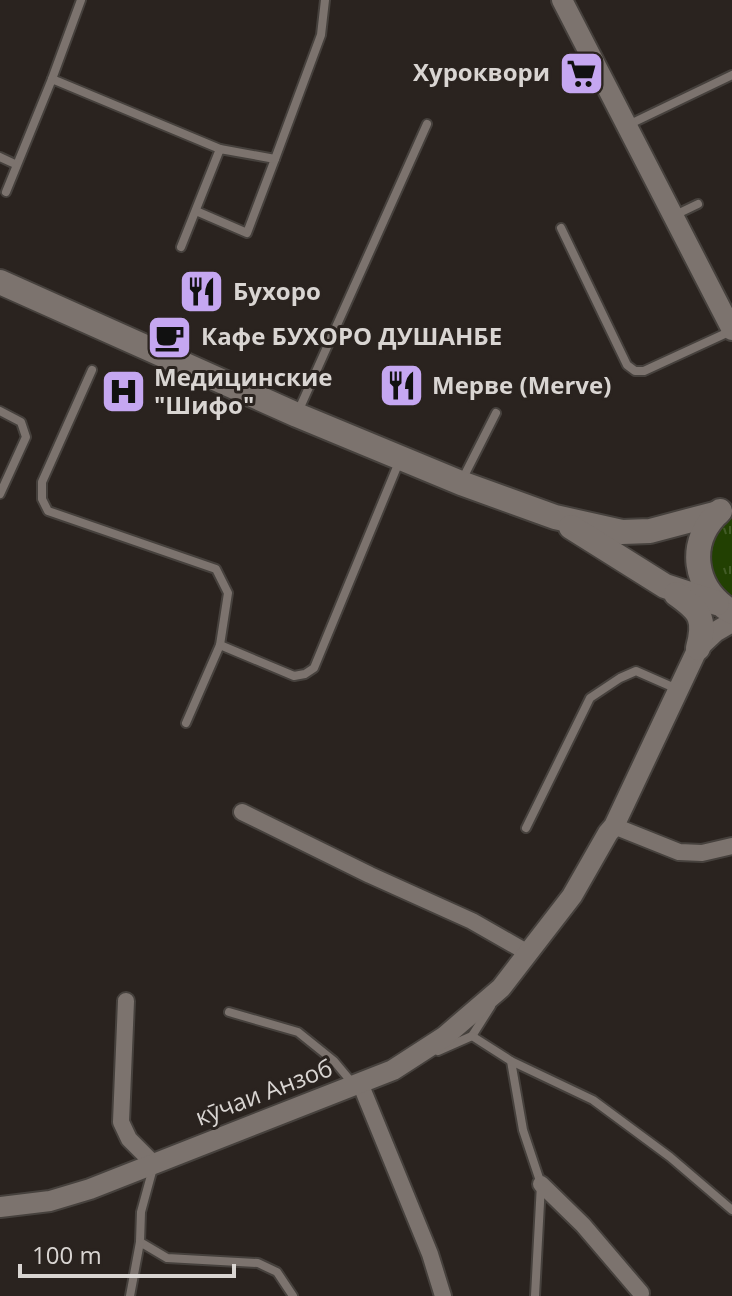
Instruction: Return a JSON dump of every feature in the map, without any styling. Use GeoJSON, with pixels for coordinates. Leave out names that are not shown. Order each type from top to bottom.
{"type":"FeatureCollection","features":[{"type":"Feature","properties":{"kind":"main road"},"geometry":{"type":"LineString","coordinates":[[0,282],[297,415],[461,483],[555,517],[622,532],[650,531],[725,509]]}},
{"type":"Feature","properties":{"kind":"main road"},"geometry":{"type":"LineString","coordinates":[[725,509],[703,533],[697,558],[702,583],[727,612]]}},
{"type":"Feature","properties":{"kind":"main road"},"geometry":{"type":"LineString","coordinates":[[555,517],[693,607],[703,629],[698,648]]}},
{"type":"Feature","properties":{"kind":"main road"},"geometry":{"type":"LineString","coordinates":[[665,586],[727,612]]}},
{"type":"Feature","properties":{"kind":"street"},"geometry":{"type":"LineString","coordinates":[[562,0],[732,330]]}},
{"type":"Feature","properties":{"kind":"street"},"geometry":{"type":"LineString","coordinates":[[698,648],[715,632],[727,612]]}},
{"type":"Feature","properties":{"kind":"street","name":"кӯчаи Анзоб"},"geometry":{"type":"LineString","coordinates":[[0,1207],[50,1201],[90,1189],[393,1070],[444,1037],[501,988],[572,896],[614,826],[698,648]]}},
{"type":"Feature","properties":{"kind":"street"},"geometry":{"type":"LineString","coordinates":[[242,812],[472,921],[528,953]]}},
{"type":"Feature","properties":{"kind":"street"},"geometry":{"type":"LineString","coordinates":[[614,826],[679,852],[702,853],[732,846]]}},
{"type":"Feature","properties":{"kind":"street"},"geometry":{"type":"LineString","coordinates":[[126,1001],[121,1122],[129,1139],[154,1164]]}},
{"type":"Feature","properties":{"kind":"street"},"geometry":{"type":"LineString","coordinates":[[357,1084],[430,1254],[443,1296]]}},
{"type":"Feature","properties":{"kind":"street"},"geometry":{"type":"LineString","coordinates":[[541,1184],[583,1225],[641,1293]]}},
{"type":"Feature","properties":{"kind":"lane"},"geometry":{"type":"LineString","coordinates":[[6,192],[81,0]]}},
{"type":"Feature","properties":{"kind":"lane"},"geometry":{"type":"LineString","coordinates":[[196,211],[247,233],[321,35],[325,0]]}},
{"type":"Feature","properties":{"kind":"lane"},"geometry":{"type":"LineString","coordinates":[[626,126],[732,75]]}},
{"type":"Feature","properties":{"kind":"lane"},"geometry":{"type":"LineString","coordinates":[[52,79],[220,149],[275,159]]}},
{"type":"Feature","properties":{"kind":"lane"},"geometry":{"type":"LineString","coordinates":[[297,415],[427,124]]}},
{"type":"Feature","properties":{"kind":"lane"},"geometry":{"type":"LineString","coordinates":[[181,247],[220,149]]}},
{"type":"Feature","properties":{"kind":"lane"},"geometry":{"type":"LineString","coordinates":[[0,157],[15,164]]}},
{"type":"Feature","properties":{"kind":"lane"},"geometry":{"type":"LineString","coordinates":[[672,216],[698,204]]}},
{"type":"Feature","properties":{"kind":"lane"},"geometry":{"type":"LineString","coordinates":[[561,228],[627,365],[635,371],[644,371],[732,330]]}},
{"type":"Feature","properties":{"kind":"lane"},"geometry":{"type":"LineString","coordinates":[[92,370],[42,482],[42,499],[48,511],[216,569],[228,593],[220,645],[186,723]]}},
{"type":"Feature","properties":{"kind":"lane"},"geometry":{"type":"LineString","coordinates":[[0,411],[21,422],[26,437],[0,494]]}},
{"type":"Feature","properties":{"kind":"lane"},"geometry":{"type":"LineString","coordinates":[[461,483],[496,413]]}},
{"type":"Feature","properties":{"kind":"lane"},"geometry":{"type":"LineString","coordinates":[[220,645],[294,676],[314,668],[401,458]]}},
{"type":"Feature","properties":{"kind":"lane"},"geometry":{"type":"LineString","coordinates":[[526,828],[590,698],[636,671],[678,690]]}},
{"type":"Feature","properties":{"kind":"lane"},"geometry":{"type":"LineString","coordinates":[[501,988],[472,1036],[511,1061],[593,1100],[670,1157],[732,1210]]}},
{"type":"Feature","properties":{"kind":"lane"},"geometry":{"type":"LineString","coordinates":[[229,1012],[298,1032],[357,1084]]}},
{"type":"Feature","properties":{"kind":"lane","name":"кӯчаи Анзоб"},"geometry":{"type":"LineString","coordinates":[[393,1070],[472,1036]]}},
{"type":"Feature","properties":{"kind":"lane"},"geometry":{"type":"LineString","coordinates":[[511,1061],[523,1130],[541,1184],[535,1296]]}},
{"type":"Feature","properties":{"kind":"lane"},"geometry":{"type":"LineString","coordinates":[[130,1296],[140,1242],[141,1212],[154,1164]]}},
{"type":"Feature","properties":{"kind":"lane"},"geometry":{"type":"LineString","coordinates":[[140,1242],[167,1258],[258,1263],[277,1272],[293,1296]]}},
{"type":"Feature","properties":{"kind":"green space"},"geometry":{"type":"Polygon","coordinates":[[[732,516],[732,599],[716,585],[708,554],[712,539],[732,516]]]}},
{"type":"Feature","properties":{"kind":"place","name":"Хуроквори"},"geometry":{"type":"Point","coordinates":[581,73]}},
{"type":"Feature","properties":{"kind":"place","name":"Бухоро"},"geometry":{"type":"Point","coordinates":[202,292]}},
{"type":"Feature","properties":{"kind":"place","name":"Кафе БУХОРО ДУШАНБЕ"},"geometry":{"type":"Point","coordinates":[170,337]}},
{"type":"Feature","properties":{"kind":"place","name":"Мерве (Merve)"},"geometry":{"type":"Point","coordinates":[401,386]}},
{"type":"Feature","properties":{"kind":"place","name":"Медицинские \"Шифо\""},"geometry":{"type":"Point","coordinates":[123,392]}}]}
